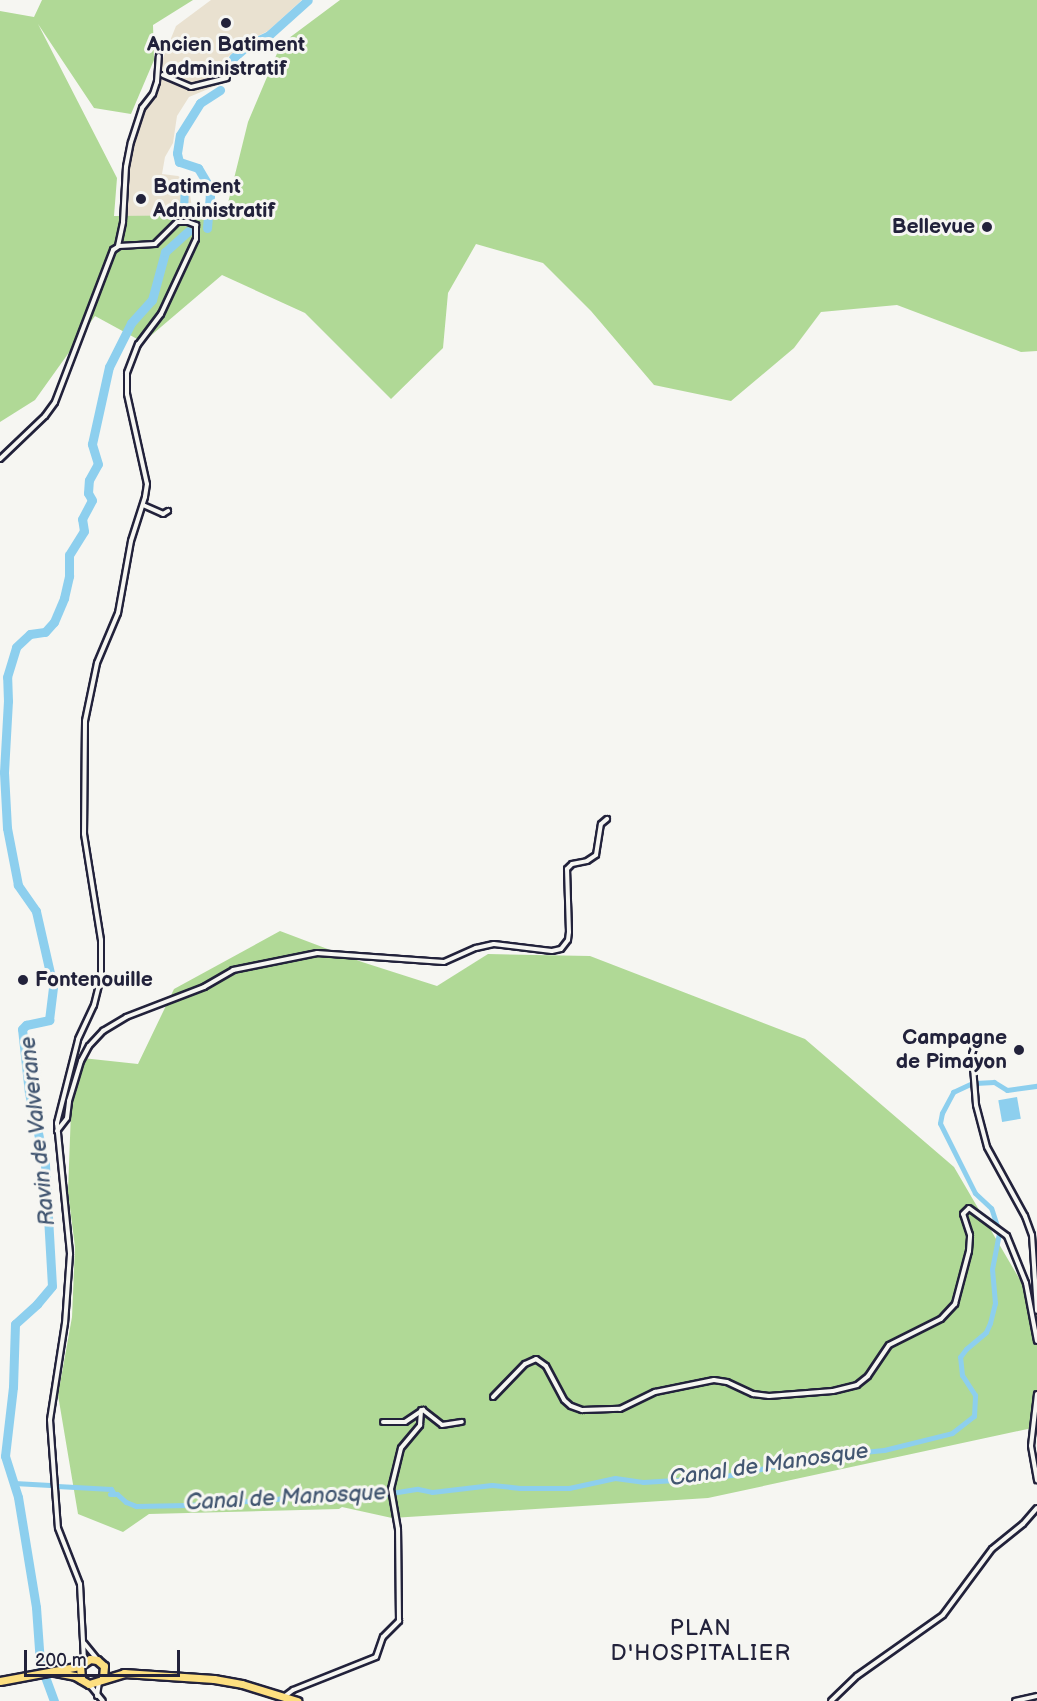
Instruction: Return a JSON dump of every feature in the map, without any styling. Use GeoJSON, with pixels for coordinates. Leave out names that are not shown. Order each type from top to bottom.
{"type":"FeatureCollection","features":[{"type":"Feature","properties":{"kind":"main road"},"geometry":{"type":"LineString","coordinates":[[0,1681],[26,1674],[55,1672],[97,1660],[104,1666],[124,1672],[221,1680],[297,1701]]}},
{"type":"Feature","properties":{"kind":"main road"},"geometry":{"type":"LineString","coordinates":[[81,1679],[82,1664]]}},
{"type":"Feature","properties":{"kind":"main road"},"geometry":{"type":"LineString","coordinates":[[101,1680],[104,1666]]}},
{"type":"Feature","properties":{"kind":"main road"},"geometry":{"type":"LineString","coordinates":[[55,1672],[81,1679],[89,1684],[124,1672]]}},
{"type":"Feature","properties":{"kind":"street"},"geometry":{"type":"LineString","coordinates":[[0,459],[45,416],[55,402],[109,257],[118,246],[123,222],[126,167],[131,142],[142,108],[153,94],[157,82],[159,56]]}},
{"type":"Feature","properties":{"kind":"street"},"geometry":{"type":"LineString","coordinates":[[163,75],[191,87],[227,78]]}},
{"type":"Feature","properties":{"kind":"street"},"geometry":{"type":"LineString","coordinates":[[97,1660],[84,1642],[80,1630],[80,1584],[58,1528],[50,1423],[65,1323],[70,1254],[57,1131],[60,1106],[69,1070],[78,1040],[94,1005],[101,977],[101,940],[84,834],[85,721],[97,663],[118,613],[131,541],[143,505],[147,484],[127,394],[127,373],[138,344],[161,314],[196,237],[196,225],[188,222],[175,223],[154,245],[118,246]]}},
{"type":"Feature","properties":{"kind":"street"},"geometry":{"type":"LineString","coordinates":[[143,505],[163,514],[168,511]]}},
{"type":"Feature","properties":{"kind":"street"},"geometry":{"type":"LineString","coordinates":[[57,1131],[66,1121],[69,1101],[86,1051],[103,1031],[126,1017],[204,987],[233,970],[317,953],[444,962],[476,948],[494,944],[552,951],[561,949],[568,940],[569,932],[567,869],[575,862],[587,861],[596,855],[601,824],[607,819]]}},
{"type":"Feature","properties":{"kind":"street"},"geometry":{"type":"LineString","coordinates":[[977,1038],[972,1054],[976,1105],[987,1147],[1025,1216],[1032,1234],[1037,1311]]}},
{"type":"Feature","properties":{"kind":"street"},"geometry":{"type":"LineString","coordinates":[[493,1397],[525,1364],[536,1359],[546,1366],[564,1400],[571,1406],[582,1410],[620,1409],[655,1392],[714,1380],[727,1382],[753,1394],[769,1396],[852,1387],[864,1380],[889,1345],[941,1319],[955,1304],[970,1246],[964,1210],[971,1208],[1001,1230],[1010,1243],[1026,1283],[1037,1341]]}},
{"type":"Feature","properties":{"kind":"street"},"geometry":{"type":"LineString","coordinates":[[1037,1394],[1031,1446],[1037,1480]]}},
{"type":"Feature","properties":{"kind":"street"},"geometry":{"type":"LineString","coordinates":[[383,1422],[405,1422],[421,1410]]}},
{"type":"Feature","properties":{"kind":"street"},"geometry":{"type":"LineString","coordinates":[[421,1410],[442,1425],[462,1422]]}},
{"type":"Feature","properties":{"kind":"street"},"geometry":{"type":"LineString","coordinates":[[284,1697],[293,1689],[376,1657],[383,1637],[399,1621],[398,1529],[391,1492],[401,1448],[420,1425],[421,1410]]}},
{"type":"Feature","properties":{"kind":"street"},"geometry":{"type":"LineString","coordinates":[[831,1701],[857,1676],[943,1615],[988,1554],[1023,1524],[1037,1508]]}},
{"type":"Feature","properties":{"kind":"street"},"geometry":{"type":"LineString","coordinates":[[82,1664],[84,1642]]}},
{"type":"Feature","properties":{"kind":"street"},"geometry":{"type":"LineString","coordinates":[[97,1696],[101,1680]]}},
{"type":"Feature","properties":{"kind":"street"},"geometry":{"type":"LineString","coordinates":[[89,1684],[103,1701]]}},
{"type":"Feature","properties":{"kind":"street"},"geometry":{"type":"LineString","coordinates":[[1015,1701],[1037,1696]]}},
{"type":"Feature","properties":{"kind":"shaded area"},"geometry":{"type":"Polygon","coordinates":[[[211,0],[302,0],[268,31],[245,42],[228,57],[219,79],[220,84],[189,97],[177,116],[173,143],[165,157],[162,174],[178,176],[188,182],[193,214],[125,233],[129,195],[128,168],[140,119],[160,84],[161,63],[176,26],[211,0]]]}},
{"type":"Feature","properties":{"kind":"green space"},"geometry":{"type":"Polygon","coordinates":[[[42,0],[193,0],[153,25],[154,60],[131,114],[94,108],[38,24],[117,178],[114,216],[225,215],[248,122],[281,44],[340,0],[1037,0],[1037,351],[1021,352],[897,305],[821,312],[794,348],[731,401],[654,385],[591,311],[543,263],[476,244],[448,293],[443,348],[391,399],[305,313],[222,275],[141,344],[139,340],[95,316],[35,400],[0,422],[0,11],[34,17],[42,0]]]}},
{"type":"Feature","properties":{"kind":"green space"},"geometry":{"type":"Polygon","coordinates":[[[280,931],[362,962],[437,986],[488,954],[590,956],[805,1039],[954,1167],[1037,1309],[1037,1427],[708,1498],[392,1518],[342,1507],[339,1509],[149,1514],[123,1532],[78,1514],[58,1395],[72,1317],[75,1247],[68,1192],[73,1057],[138,1064],[174,989],[280,931]]]}},
{"type":"Feature","properties":{"kind":"water"},"geometry":{"type":"Polygon","coordinates":[[[181,180],[186,181],[189,188],[188,213],[180,210],[181,180]]]}},
{"type":"Feature","properties":{"kind":"water"},"geometry":{"type":"Polygon","coordinates":[[[1017,1097],[1021,1119],[1002,1122],[998,1100],[1017,1097]]]}},
{"type":"Feature","properties":{"kind":"waterway","name":"Ravin de Valverane"},"geometry":{"type":"LineString","coordinates":[[233,58],[248,45],[269,35],[308,0]]}},
{"type":"Feature","properties":{"kind":"waterway","name":"Ravin de Valverane"},"geometry":{"type":"LineString","coordinates":[[207,228],[210,196],[207,183],[198,168],[179,162],[177,153],[180,135],[200,103],[220,90]]}},
{"type":"Feature","properties":{"kind":"waterway","name":"Ravin de Valverane"},"geometry":{"type":"LineString","coordinates":[[54,1701],[40,1663],[36,1607],[18,1497],[5,1456],[13,1387],[15,1324],[37,1304],[52,1286],[45,1164],[29,1093],[22,1029],[26,1025],[49,1020],[53,986],[36,911],[18,885],[7,828],[4,772],[7,677],[16,647],[30,634],[45,632],[54,622],[64,598],[69,576],[69,555],[84,531],[82,519],[92,500],[88,493],[89,480],[98,464],[92,444],[109,367],[131,323],[152,300],[165,252],[188,231]]}},
{"type":"Feature","properties":{"kind":"waterway","name":"Canal de Manosque"},"geometry":{"type":"LineString","coordinates":[[975,1083],[994,1082],[1007,1090],[1037,1086]]}},
{"type":"Feature","properties":{"kind":"waterway","name":"Canal de Manosque"},"geometry":{"type":"LineString","coordinates":[[110,1494],[117,1494],[126,1502],[136,1506],[277,1499],[321,1491],[385,1494],[418,1489],[432,1492],[492,1485],[520,1488],[569,1488],[615,1478],[643,1482],[739,1474],[814,1457],[884,1450],[952,1433],[974,1416],[975,1395],[962,1375],[960,1357],[986,1332],[990,1323],[995,1303],[992,1269],[999,1232],[991,1208],[975,1193],[940,1123],[942,1113],[953,1092],[970,1084]]}},
{"type":"Feature","properties":{"kind":"waterway"},"geometry":{"type":"LineString","coordinates":[[14,1483],[50,1485]]}},
{"type":"Feature","properties":{"kind":"waterway"},"geometry":{"type":"LineString","coordinates":[[57,1486],[111,1489],[114,1494]]}},
{"type":"Feature","properties":{"kind":"place","name":"Ancien Batiment administratif"},"geometry":{"type":"Point","coordinates":[226,23]}},
{"type":"Feature","properties":{"kind":"place","name":"Batiment Administratif"},"geometry":{"type":"Point","coordinates":[141,199]}},
{"type":"Feature","properties":{"kind":"place","name":"Bellevue"},"geometry":{"type":"Point","coordinates":[987,227]}},
{"type":"Feature","properties":{"kind":"place","name":"Fontenouille"},"geometry":{"type":"Point","coordinates":[23,980]}},
{"type":"Feature","properties":{"kind":"place","name":"Campagne de Pimayon"},"geometry":{"type":"Point","coordinates":[1019,1050]}},
{"type":"Feature","properties":{"kind":"district","name":"PLAN D'HOSPITALIER"},"geometry":{"type":"Point","coordinates":[701,1640]}}]}
